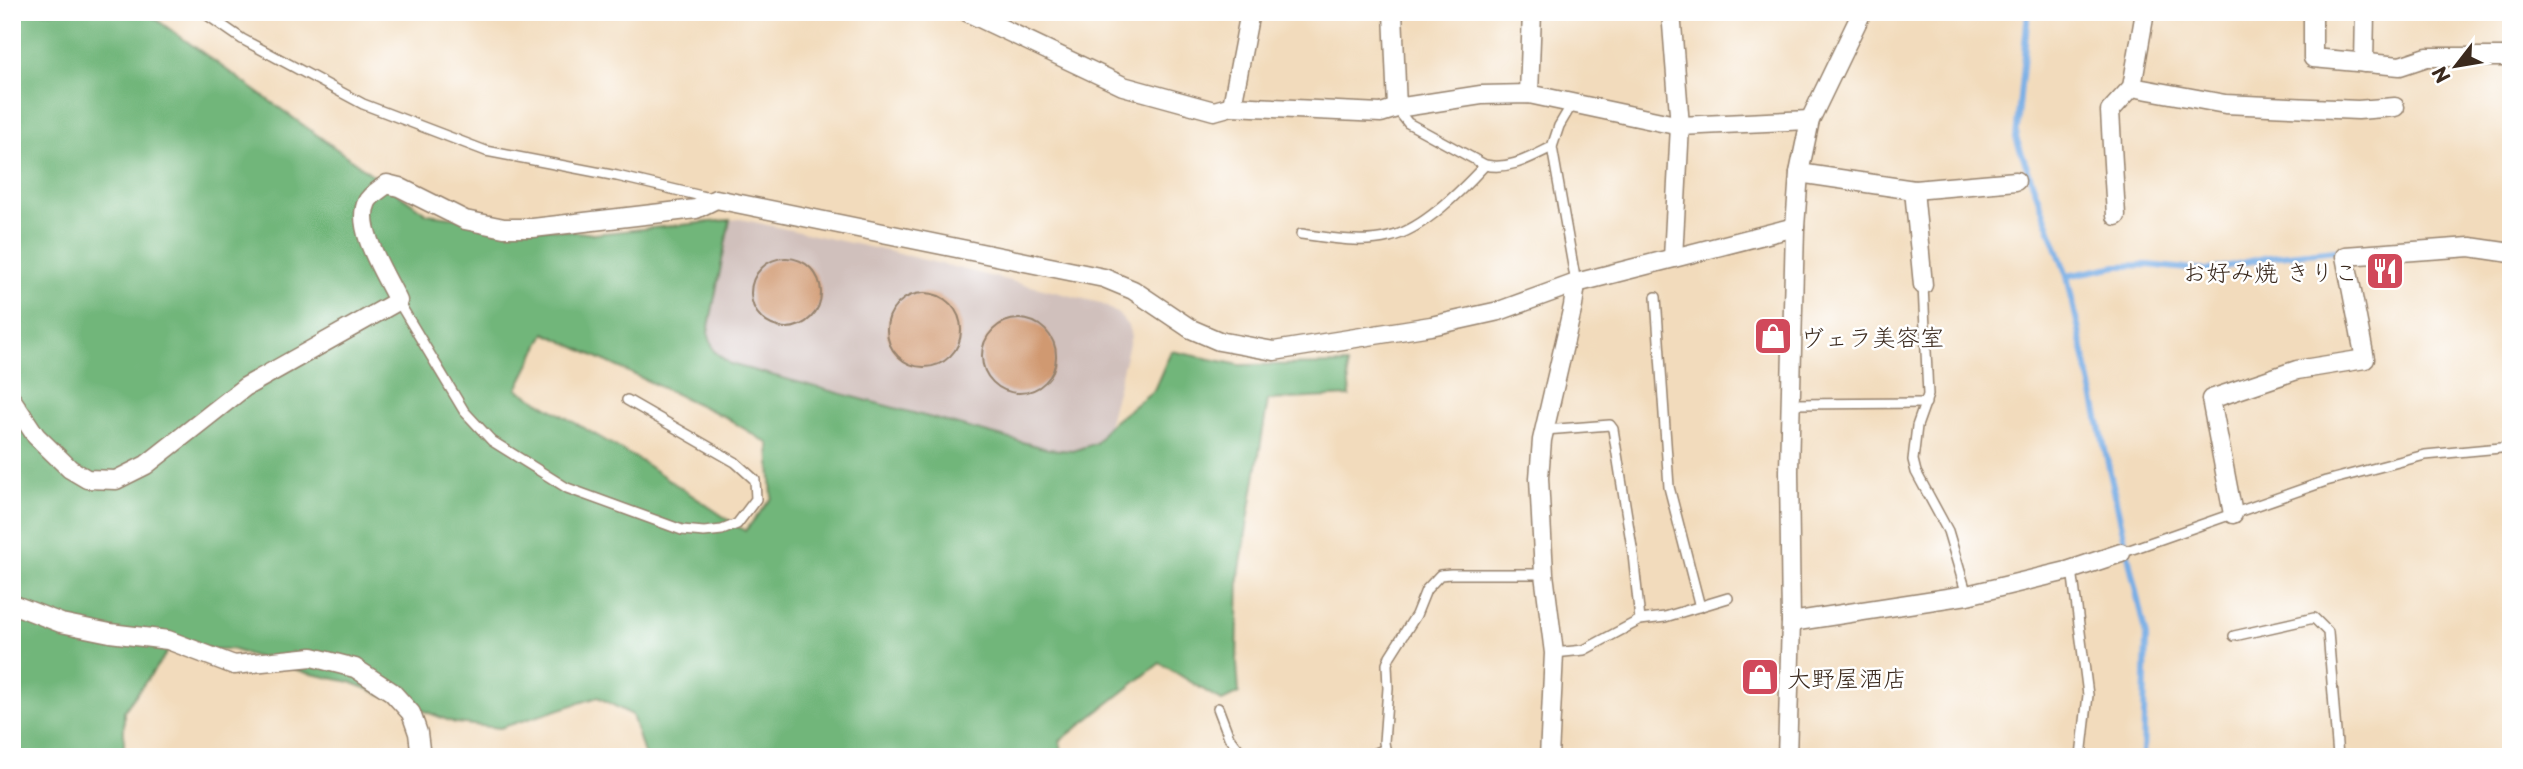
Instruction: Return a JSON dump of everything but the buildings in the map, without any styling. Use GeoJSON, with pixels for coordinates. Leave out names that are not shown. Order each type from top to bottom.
{"type":"FeatureCollection","features":[{"type":"Feature","properties":{"kind":"street"},"geometry":{"type":"LineString","coordinates":[[967,12],[1124,86],[1214,111],[1232,106],[1381,113],[1481,95],[1529,94],[1680,126],[1810,120]]}},
{"type":"Feature","properties":{"kind":"street"},"geometry":{"type":"LineString","coordinates":[[1232,106],[1250,12]]}},
{"type":"Feature","properties":{"kind":"street"},"geometry":{"type":"LineString","coordinates":[[1392,12],[1397,108]]}},
{"type":"Feature","properties":{"kind":"street"},"geometry":{"type":"LineString","coordinates":[[1529,94],[1532,12]]}},
{"type":"Feature","properties":{"kind":"street"},"geometry":{"type":"LineString","coordinates":[[1671,12],[1680,126],[1674,258]]}},
{"type":"Feature","properties":{"kind":"street"},"geometry":{"type":"LineString","coordinates":[[1786,755],[1791,622],[1790,404],[1799,173],[1810,120],[1862,12]]}},
{"type":"Feature","properties":{"kind":"street"},"geometry":{"type":"LineString","coordinates":[[2116,216],[2110,111],[2132,86],[2145,12]]}},
{"type":"Feature","properties":{"kind":"street"},"geometry":{"type":"LineString","coordinates":[[2313,12],[2313,58],[2400,66],[2427,57],[2511,57]]}},
{"type":"Feature","properties":{"kind":"street"},"geometry":{"type":"LineString","coordinates":[[2364,63],[2365,12]]}},
{"type":"Feature","properties":{"kind":"street"},"geometry":{"type":"LineString","coordinates":[[2132,86],[2225,104],[2358,110],[2395,107]]}},
{"type":"Feature","properties":{"kind":"street"},"geometry":{"type":"LineString","coordinates":[[1799,173],[1914,190],[2017,181]]}},
{"type":"Feature","properties":{"kind":"street"},"geometry":{"type":"LineString","coordinates":[[12,400],[36,436],[71,469],[87,479],[116,480],[146,465],[245,387],[398,301],[366,234],[363,215],[367,200],[387,184],[399,187],[465,220],[504,228],[533,228],[696,209],[716,199],[1104,278],[1133,290],[1191,329],[1219,341],[1274,351],[1431,326],[1499,311],[1576,284],[1795,227]]}},
{"type":"Feature","properties":{"kind":"street"},"geometry":{"type":"LineString","coordinates":[[1914,190],[1923,285]]}},
{"type":"Feature","properties":{"kind":"street"},"geometry":{"type":"LineString","coordinates":[[2233,514],[2211,399],[2297,370],[2365,359],[2345,256],[2470,247],[2511,253]]}},
{"type":"Feature","properties":{"kind":"street"},"geometry":{"type":"LineString","coordinates":[[1549,757],[1554,653],[1544,574],[1539,478],[1545,430],[1576,284]]}},
{"type":"Feature","properties":{"kind":"street"},"geometry":{"type":"LineString","coordinates":[[1791,622],[1967,595],[2072,569],[2121,552]]}},
{"type":"Feature","properties":{"kind":"street"},"geometry":{"type":"LineString","coordinates":[[12,604],[61,622],[110,633],[168,640],[234,665],[312,657],[355,668],[392,692],[411,713],[418,733],[421,757]]}},
{"type":"Feature","properties":{"kind":"lane"},"geometry":{"type":"LineString","coordinates":[[203,12],[242,39],[363,104],[486,151],[617,176],[716,199]]}},
{"type":"Feature","properties":{"kind":"lane"},"geometry":{"type":"LineString","coordinates":[[1572,104],[1559,126],[1552,148],[1576,284]]}},
{"type":"Feature","properties":{"kind":"lane"},"geometry":{"type":"LineString","coordinates":[[1397,108],[1408,123],[1485,165],[1514,165],[1552,148]]}},
{"type":"Feature","properties":{"kind":"lane"},"geometry":{"type":"LineString","coordinates":[[1301,234],[1325,238],[1374,239],[1394,236],[1422,221],[1449,200],[1485,165]]}},
{"type":"Feature","properties":{"kind":"lane"},"geometry":{"type":"LineString","coordinates":[[1923,285],[1928,395],[1917,426],[1913,460],[1916,472],[1948,531],[1967,595]]}},
{"type":"Feature","properties":{"kind":"lane"},"geometry":{"type":"LineString","coordinates":[[1656,298],[1669,487],[1700,607]]}},
{"type":"Feature","properties":{"kind":"lane"},"geometry":{"type":"LineString","coordinates":[[398,301],[464,411],[492,441],[567,488],[682,530],[704,532],[722,530],[737,524],[756,499],[755,480],[735,462],[627,400]]}},
{"type":"Feature","properties":{"kind":"lane"},"geometry":{"type":"LineString","coordinates":[[1790,404],[1926,403]]}},
{"type":"Feature","properties":{"kind":"lane"},"geometry":{"type":"LineString","coordinates":[[1545,430],[1609,425],[1612,429],[1633,554],[1640,620]]}},
{"type":"Feature","properties":{"kind":"lane"},"geometry":{"type":"LineString","coordinates":[[2121,552],[2326,481],[2426,455],[2511,447]]}},
{"type":"Feature","properties":{"kind":"lane"},"geometry":{"type":"LineString","coordinates":[[2072,569],[2088,695],[2081,757]]}},
{"type":"Feature","properties":{"kind":"lane"},"geometry":{"type":"LineString","coordinates":[[1392,757],[1385,749],[1387,664],[1433,581],[1440,575],[1544,574]]}},
{"type":"Feature","properties":{"kind":"lane"},"geometry":{"type":"LineString","coordinates":[[1554,653],[1584,650],[1640,620],[1665,617],[1728,598]]}},
{"type":"Feature","properties":{"kind":"lane"},"geometry":{"type":"LineString","coordinates":[[2234,636],[2314,618],[2328,632],[2338,757]]}},
{"type":"Feature","properties":{"kind":"lane"},"geometry":{"type":"LineString","coordinates":[[1218,708],[1229,737],[1245,757]]}},
{"type":"Feature","properties":{"kind":"lane"},"geometry":{"type":"LineString","coordinates":[[1367,757],[1385,749]]}},
{"type":"Feature","properties":{"kind":"shaded area"},"geometry":{"type":"Polygon","coordinates":[[[740,219],[892,252],[1100,303],[1118,314],[1128,326],[1131,336],[1108,426],[1096,443],[1073,451],[1048,449],[730,364],[714,351],[708,332],[730,220],[740,219]]]}},
{"type":"Feature","properties":{"kind":"green space"},"geometry":{"type":"Polygon","coordinates":[[[12,12],[146,12],[427,214],[594,234],[730,220],[708,332],[714,351],[730,364],[1048,449],[1073,451],[1096,443],[1108,426],[1154,390],[1171,351],[1240,365],[1347,364],[1350,396],[1268,400],[1239,575],[1239,693],[1222,701],[1160,663],[1060,741],[1063,757],[645,757],[632,715],[598,697],[500,728],[455,723],[350,682],[307,673],[231,649],[169,650],[124,711],[124,757],[12,757],[12,12]],[[545,333],[517,389],[644,463],[745,531],[772,498],[769,444],[725,417],[545,333]]]}},
{"type":"Feature","properties":{"kind":"waterway"},"geometry":{"type":"LineString","coordinates":[[2028,12],[2016,138],[2067,276],[2146,637],[2143,757]]}},
{"type":"Feature","properties":{"kind":"waterway"},"geometry":{"type":"LineString","coordinates":[[2067,276],[2117,266],[2148,265],[2211,270],[2269,257],[2336,250]]}},
{"type":"Feature","properties":{"kind":"place","name":"お好み焼 きりこ"},"geometry":{"type":"Point","coordinates":[2385,271]}},
{"type":"Feature","properties":{"kind":"place","name":"ヴェラ美容室"},"geometry":{"type":"Point","coordinates":[1773,336]}},
{"type":"Feature","properties":{"kind":"place","name":"大野屋酒店"},"geometry":{"type":"Point","coordinates":[1760,677]}}]}
